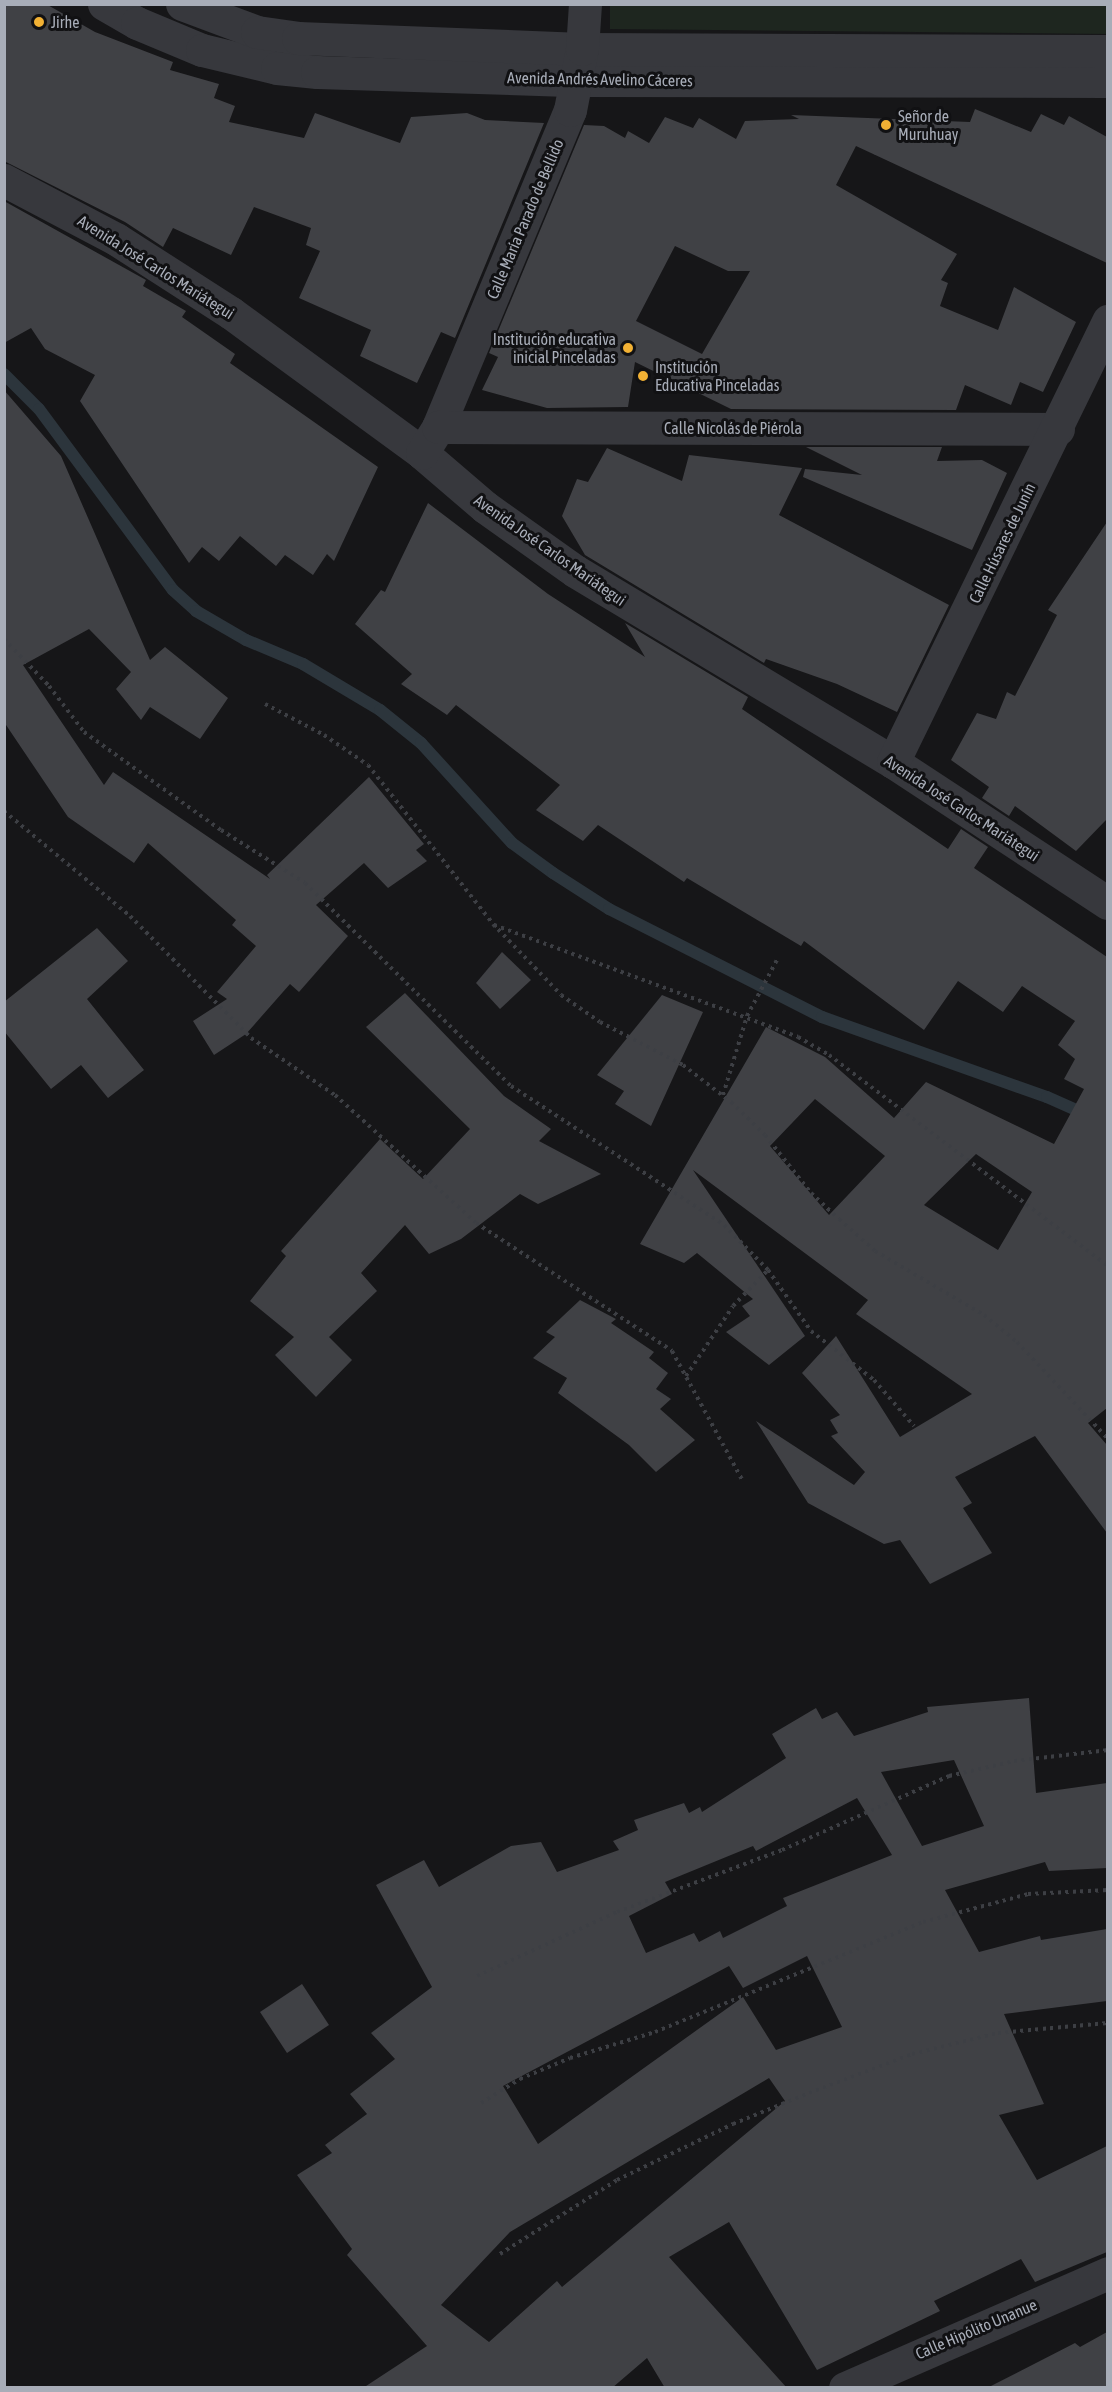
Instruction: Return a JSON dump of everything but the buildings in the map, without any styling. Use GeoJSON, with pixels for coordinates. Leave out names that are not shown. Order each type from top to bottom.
{"type":"FeatureCollection","features":[{"type":"Feature","properties":{"kind":"street","name":"Avenida Andrés Avelino Cáceres"},"geometry":{"type":"LineString","coordinates":[[104,4],[137,23],[202,50],[277,68],[579,65],[1107,51]]}},
{"type":"Feature","properties":{"kind":"street","name":"Avenida Andrés Avelino Cáceres"},"geometry":{"type":"LineString","coordinates":[[182,4],[257,32],[579,65],[1107,81]]}},
{"type":"Feature","properties":{"kind":"street","name":"Calle María Parado de Bellido"},"geometry":{"type":"LineString","coordinates":[[430,440],[570,110],[579,65],[585,4]]}},
{"type":"Feature","properties":{"kind":"street","name":"Avenida José Carlos Mariátegui"},"geometry":{"type":"LineString","coordinates":[[4,180],[116,239],[430,440],[485,507],[575,571],[893,762],[1107,903]]}},
{"type":"Feature","properties":{"kind":"street","name":"Calle Húsares de Junín"},"geometry":{"type":"LineString","coordinates":[[893,762],[1058,429],[1107,321]]}},
{"type":"Feature","properties":{"kind":"street","name":"Calle Nicolás de Piérola"},"geometry":{"type":"LineString","coordinates":[[430,440],[1058,429]]}},
{"type":"Feature","properties":{"kind":"street","name":"Calle Hipólito Unanue"},"geometry":{"type":"LineString","coordinates":[[844,2388],[1107,2273]]}},
{"type":"Feature","properties":{"kind":"path"},"geometry":{"type":"LineString","coordinates":[[4,639],[49,686],[84,732],[211,824],[305,883],[511,1086],[724,1225],[768,1270],[811,1331],[885,1390],[914,1426]]}},
{"type":"Feature","properties":{"kind":"path"},"geometry":{"type":"LineString","coordinates":[[265,704],[324,735],[368,765],[493,924],[561,995],[600,1022],[683,1065],[723,1095],[765,1135],[811,1193],[838,1219],[875,1251],[984,1315],[1017,1342],[1107,1439]]}},
{"type":"Feature","properties":{"kind":"path"},"geometry":{"type":"LineString","coordinates":[[4,811],[130,916],[251,1038],[335,1095],[476,1223],[672,1351],[742,1480]]}},
{"type":"Feature","properties":{"kind":"path"},"geometry":{"type":"LineString","coordinates":[[493,924],[747,1016],[798,1037],[829,1055],[893,1108],[1107,1266]]}},
{"type":"Feature","properties":{"kind":"path"},"geometry":{"type":"LineString","coordinates":[[723,1095],[747,1016],[778,958]]}},
{"type":"Feature","properties":{"kind":"path"},"geometry":{"type":"LineString","coordinates":[[686,1376],[733,1306],[768,1270]]}},
{"type":"Feature","properties":{"kind":"path"},"geometry":{"type":"LineString","coordinates":[[477,1976],[616,1911],[782,1850],[949,1776],[1014,1761],[1107,1750]]}},
{"type":"Feature","properties":{"kind":"path"},"geometry":{"type":"LineString","coordinates":[[481,2103],[520,2079],[570,2058],[655,2032],[867,1942],[924,1922],[1028,1894],[1107,1890]]}},
{"type":"Feature","properties":{"kind":"path"},"geometry":{"type":"LineString","coordinates":[[500,2254],[617,2180],[733,2124],[820,2089],[912,2054],[998,2033],[1107,2023]]}},
{"type":"Feature","properties":{"kind":"shaded area"},"geometry":{"type":"Polygon","coordinates":[[[610,5],[1107,5],[1107,34],[610,29],[610,5]]]}},
{"type":"Feature","properties":{"kind":"waterway"},"geometry":{"type":"LineString","coordinates":[[4,374],[39,409],[173,590],[196,611],[246,640],[303,664],[380,710],[421,743],[512,843],[553,873],[609,909],[822,1017],[1047,1097],[1108,1124]]}},
{"type":"Feature","properties":{"kind":"place","name":"Jirhe"},"geometry":{"type":"Point","coordinates":[39,22]}},
{"type":"Feature","properties":{"kind":"place","name":"Señor de Muruhuay"},"geometry":{"type":"Point","coordinates":[886,125]}},
{"type":"Feature","properties":{"kind":"place","name":"Institución educativa inicial Pinceladas"},"geometry":{"type":"Point","coordinates":[628,348]}},
{"type":"Feature","properties":{"kind":"place","name":"Institución Educativa Pinceladas"},"geometry":{"type":"Point","coordinates":[643,376]}}]}
